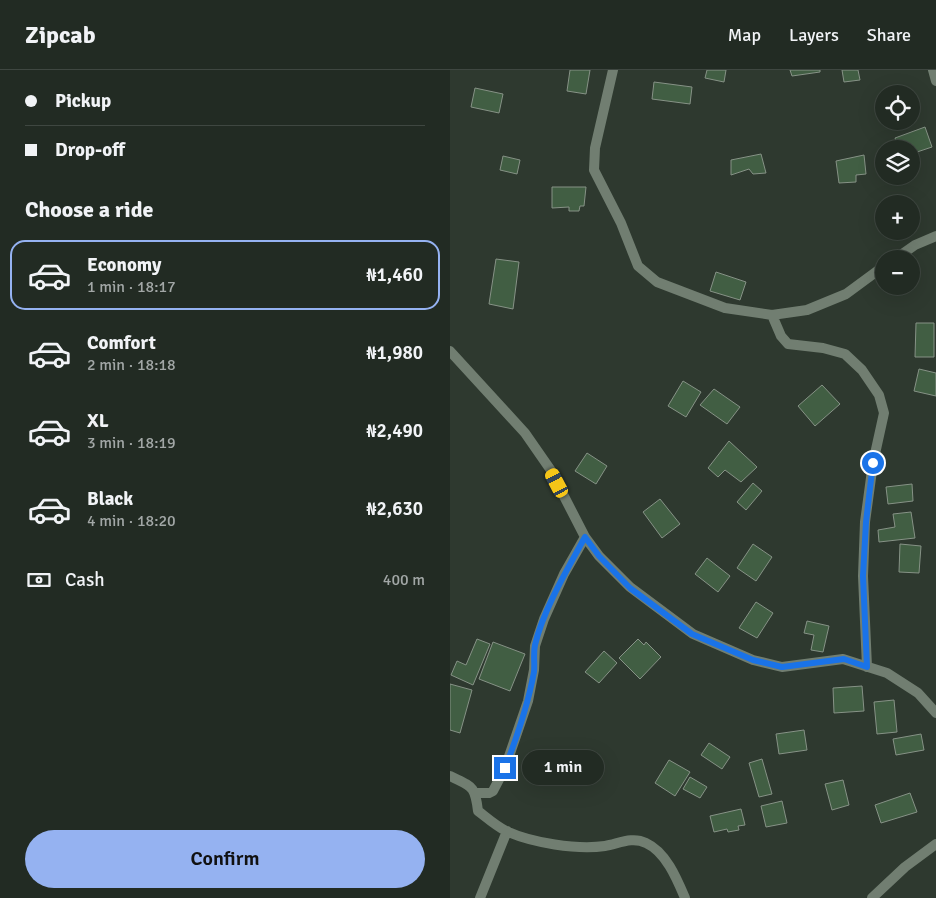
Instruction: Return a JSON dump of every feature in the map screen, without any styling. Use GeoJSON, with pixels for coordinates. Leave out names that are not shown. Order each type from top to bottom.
{"type":"FeatureCollection","features":[{"type":"Feature","properties":{"kind":"street"},"geometry":{"type":"LineString","coordinates":[[614,70],[595,148],[594,170],[621,223],[638,266],[657,282],[725,308],[772,315],[807,310],[846,294],[875,273]]}},
{"type":"Feature","properties":{"kind":"street"},"geometry":{"type":"LineString","coordinates":[[933,70],[936,81]]}},
{"type":"Feature","properties":{"kind":"street"},"geometry":{"type":"LineString","coordinates":[[908,250],[936,236]]}},
{"type":"Feature","properties":{"kind":"street"},"geometry":{"type":"LineString","coordinates":[[772,315],[788,344],[823,348],[844,354],[862,370],[879,395],[884,413],[873,463],[866,522],[863,576],[867,667]]}},
{"type":"Feature","properties":{"kind":"street"},"geometry":{"type":"LineString","coordinates":[[450,351],[525,433],[550,469],[585,537],[599,556],[630,588],[692,634],[753,660],[782,667],[844,659],[887,674],[918,693],[936,712]]}},
{"type":"Feature","properties":{"kind":"street"},"geometry":{"type":"LineString","coordinates":[[475,793],[489,793],[493,791],[505,768],[528,701],[534,670],[535,646],[544,619],[564,574],[585,537]]}},
{"type":"Feature","properties":{"kind":"street"},"geometry":{"type":"LineString","coordinates":[[450,776],[471,786],[475,793],[478,811],[507,831],[565,846],[605,846],[624,840],[645,842],[660,852],[685,898]]}},
{"type":"Feature","properties":{"kind":"street"},"geometry":{"type":"LineString","coordinates":[[480,898],[507,831]]}},
{"type":"Feature","properties":{"kind":"street"},"geometry":{"type":"LineString","coordinates":[[872,898],[905,868],[936,844]]}},
{"type":"Feature","properties":{"kind":"building"},"geometry":{"type":"Polygon","coordinates":[[[570,70],[590,70],[586,94],[567,91],[570,70]]]}},
{"type":"Feature","properties":{"kind":"building"},"geometry":{"type":"Polygon","coordinates":[[[707,70],[726,70],[724,82],[705,78],[707,70]]]}},
{"type":"Feature","properties":{"kind":"building"},"geometry":{"type":"Polygon","coordinates":[[[790,70],[820,70],[820,72],[792,76],[790,70]]]}},
{"type":"Feature","properties":{"kind":"building"},"geometry":{"type":"Polygon","coordinates":[[[842,70],[858,70],[860,80],[844,82],[842,70]]]}},
{"type":"Feature","properties":{"kind":"building"},"geometry":{"type":"Polygon","coordinates":[[[654,82],[692,87],[690,104],[652,99],[654,82]]]}},
{"type":"Feature","properties":{"kind":"building"},"geometry":{"type":"Polygon","coordinates":[[[475,88],[503,94],[499,113],[471,107],[475,88]]]}},
{"type":"Feature","properties":{"kind":"building"},"geometry":{"type":"Polygon","coordinates":[[[925,127],[932,147],[920,151],[920,140],[896,140],[895,138],[925,127]]]}},
{"type":"Feature","properties":{"kind":"building"},"geometry":{"type":"Polygon","coordinates":[[[761,154],[766,173],[753,174],[749,169],[731,175],[731,160],[761,154]]]}},
{"type":"Feature","properties":{"kind":"building"},"geometry":{"type":"Polygon","coordinates":[[[864,155],[866,174],[856,175],[856,182],[839,183],[836,161],[864,155]]]}},
{"type":"Feature","properties":{"kind":"building"},"geometry":{"type":"Polygon","coordinates":[[[503,156],[520,160],[517,174],[500,170],[503,156]]]}},
{"type":"Feature","properties":{"kind":"building"},"geometry":{"type":"Polygon","coordinates":[[[552,187],[586,187],[584,206],[580,206],[579,211],[569,211],[569,207],[552,208],[552,187]]]}},
{"type":"Feature","properties":{"kind":"building"},"geometry":{"type":"Polygon","coordinates":[[[496,259],[519,262],[513,309],[489,304],[496,259]]]}},
{"type":"Feature","properties":{"kind":"building"},"geometry":{"type":"Polygon","coordinates":[[[716,272],[746,282],[740,300],[710,291],[716,272]]]}},
{"type":"Feature","properties":{"kind":"building"},"geometry":{"type":"Polygon","coordinates":[[[916,323],[934,323],[934,357],[915,357],[916,323]]]}},
{"type":"Feature","properties":{"kind":"building"},"geometry":{"type":"Polygon","coordinates":[[[919,369],[936,373],[936,396],[914,391],[919,369]]]}},
{"type":"Feature","properties":{"kind":"building"},"geometry":{"type":"Polygon","coordinates":[[[683,381],[701,392],[686,417],[668,406],[683,381]]]}},
{"type":"Feature","properties":{"kind":"building"},"geometry":{"type":"Polygon","coordinates":[[[822,385],[840,404],[815,426],[798,406],[822,385]]]}},
{"type":"Feature","properties":{"kind":"building"},"geometry":{"type":"Polygon","coordinates":[[[714,389],[740,407],[727,424],[700,405],[714,389]]]}},
{"type":"Feature","properties":{"kind":"building"},"geometry":{"type":"Polygon","coordinates":[[[729,441],[757,467],[741,482],[725,470],[718,477],[708,468],[729,441]]]}},
{"type":"Feature","properties":{"kind":"building"},"geometry":{"type":"Polygon","coordinates":[[[587,453],[607,466],[596,484],[575,471],[587,453]]]}},
{"type":"Feature","properties":{"kind":"building"},"geometry":{"type":"Polygon","coordinates":[[[753,483],[762,491],[746,510],[737,502],[753,483]]]}},
{"type":"Feature","properties":{"kind":"building"},"geometry":{"type":"Polygon","coordinates":[[[912,484],[913,501],[888,504],[886,487],[912,484]]]}},
{"type":"Feature","properties":{"kind":"building"},"geometry":{"type":"Polygon","coordinates":[[[660,499],[680,524],[662,538],[643,512],[660,499]]]}},
{"type":"Feature","properties":{"kind":"building"},"geometry":{"type":"Polygon","coordinates":[[[911,512],[915,538],[879,542],[878,530],[895,527],[893,514],[911,512]]]}},
{"type":"Feature","properties":{"kind":"building"},"geometry":{"type":"Polygon","coordinates":[[[753,544],[772,557],[756,581],[737,568],[753,544]]]}},
{"type":"Feature","properties":{"kind":"building"},"geometry":{"type":"Polygon","coordinates":[[[900,544],[921,546],[919,573],[899,572],[900,544]]]}},
{"type":"Feature","properties":{"kind":"building"},"geometry":{"type":"Polygon","coordinates":[[[707,558],[730,576],[718,592],[695,574],[707,558]]]}},
{"type":"Feature","properties":{"kind":"building"},"geometry":{"type":"Polygon","coordinates":[[[756,602],[773,613],[757,638],[739,628],[756,602]]]}},
{"type":"Feature","properties":{"kind":"building"},"geometry":{"type":"Polygon","coordinates":[[[807,621],[829,626],[823,652],[811,650],[814,635],[804,633],[807,621]]]}},
{"type":"Feature","properties":{"kind":"building"},"geometry":{"type":"Polygon","coordinates":[[[477,639],[490,644],[473,685],[451,675],[457,661],[466,665],[477,639]]]}},
{"type":"Feature","properties":{"kind":"building"},"geometry":{"type":"Polygon","coordinates":[[[638,639],[644,645],[646,642],[661,657],[640,679],[619,658],[638,639]]]}},
{"type":"Feature","properties":{"kind":"building"},"geometry":{"type":"Polygon","coordinates":[[[493,642],[525,654],[510,691],[479,679],[493,642]]]}},
{"type":"Feature","properties":{"kind":"building"},"geometry":{"type":"Polygon","coordinates":[[[604,651],[617,663],[599,683],[585,672],[604,651]]]}},
{"type":"Feature","properties":{"kind":"building"},"geometry":{"type":"Polygon","coordinates":[[[450,684],[472,690],[460,733],[450,730],[450,684]]]}},
{"type":"Feature","properties":{"kind":"building"},"geometry":{"type":"Polygon","coordinates":[[[862,686],[864,711],[834,713],[833,688],[862,686]]]}},
{"type":"Feature","properties":{"kind":"building"},"geometry":{"type":"Polygon","coordinates":[[[894,700],[897,732],[877,734],[874,702],[894,700]]]}},
{"type":"Feature","properties":{"kind":"building"},"geometry":{"type":"Polygon","coordinates":[[[804,730],[807,750],[779,754],[776,734],[804,730]]]}},
{"type":"Feature","properties":{"kind":"building"},"geometry":{"type":"Polygon","coordinates":[[[921,734],[924,750],[896,755],[893,739],[921,734]]]}},
{"type":"Feature","properties":{"kind":"building"},"geometry":{"type":"Polygon","coordinates":[[[709,743],[730,757],[722,769],[701,755],[709,743]]]}},
{"type":"Feature","properties":{"kind":"building"},"geometry":{"type":"Polygon","coordinates":[[[762,759],[772,794],[759,797],[749,763],[762,759]]]}},
{"type":"Feature","properties":{"kind":"building"},"geometry":{"type":"Polygon","coordinates":[[[669,760],[690,772],[675,796],[655,783],[669,760]]]}},
{"type":"Feature","properties":{"kind":"building"},"geometry":{"type":"Polygon","coordinates":[[[690,777],[707,787],[700,798],[683,789],[690,777]]]}},
{"type":"Feature","properties":{"kind":"building"},"geometry":{"type":"Polygon","coordinates":[[[843,780],[849,805],[832,810],[825,784],[843,780]]]}},
{"type":"Feature","properties":{"kind":"building"},"geometry":{"type":"Polygon","coordinates":[[[910,793],[917,812],[881,823],[875,805],[910,793]]]}},
{"type":"Feature","properties":{"kind":"building"},"geometry":{"type":"Polygon","coordinates":[[[782,801],[787,823],[766,827],[761,806],[782,801]]]}},
{"type":"Feature","properties":{"kind":"building"},"geometry":{"type":"Polygon","coordinates":[[[741,809],[745,825],[738,826],[739,830],[728,832],[727,829],[714,832],[710,816],[741,809]]]}},
{"type":"Feature","properties":{"kind":"route"},"geometry":{"type":"LineString","coordinates":[[505,768],[528,701],[534,670],[535,646],[544,619],[564,574],[585,537],[599,556],[630,588],[692,634],[753,660],[782,667],[844,659],[867,667],[863,576],[866,522],[873,463]]}}]}
